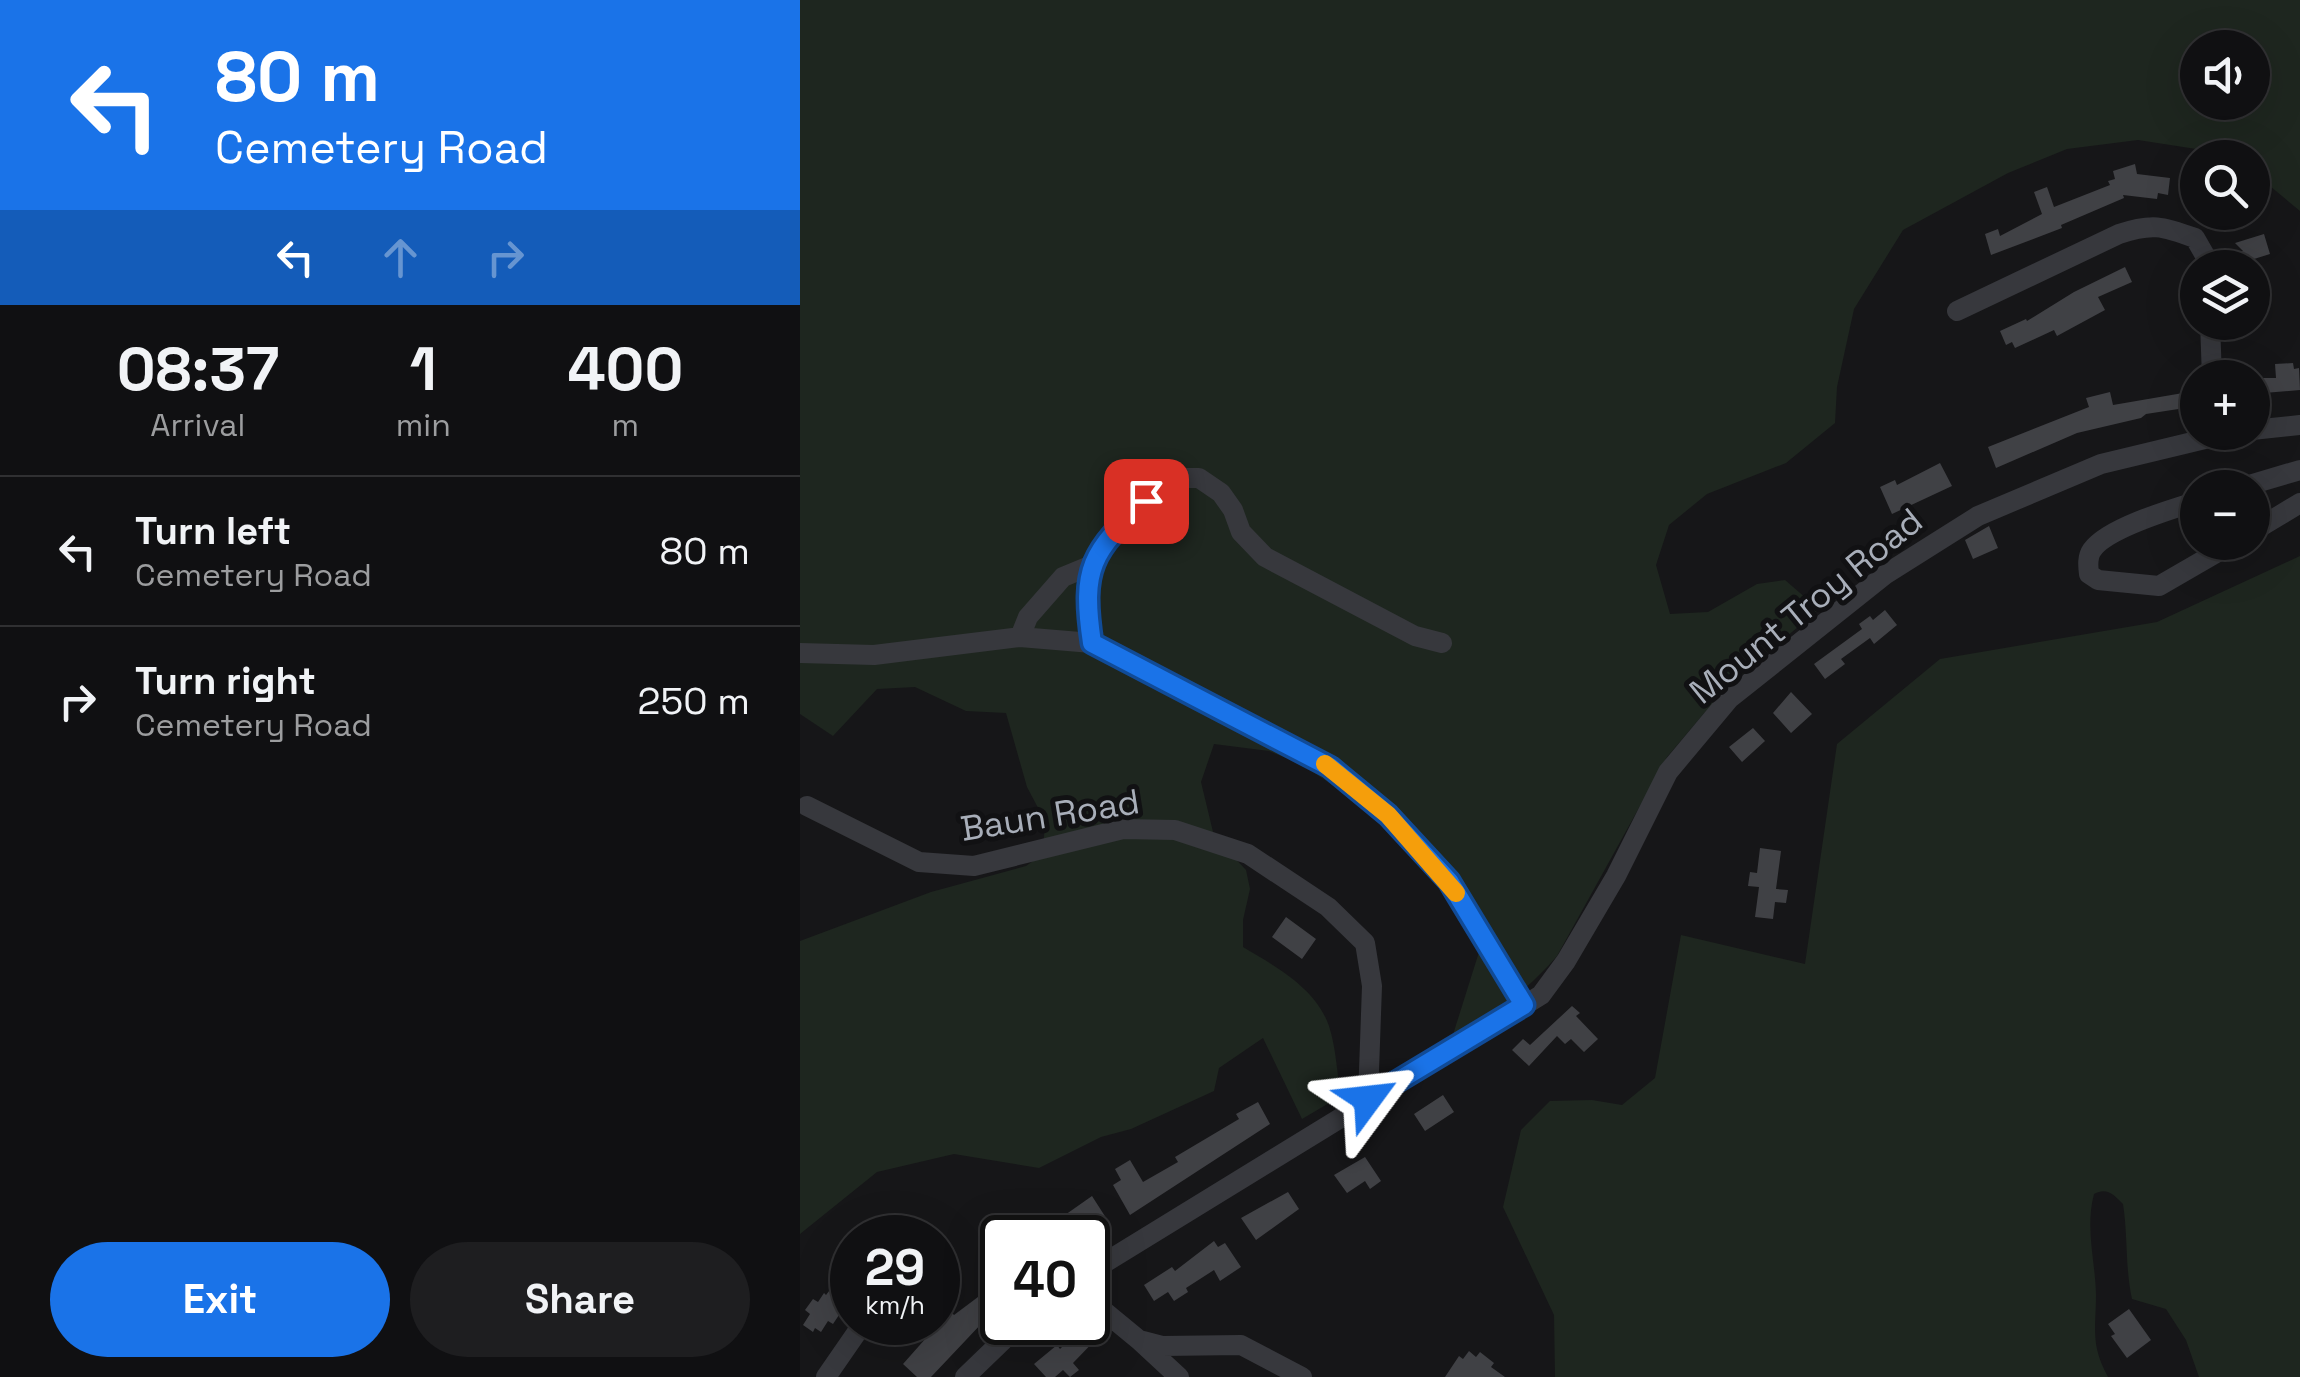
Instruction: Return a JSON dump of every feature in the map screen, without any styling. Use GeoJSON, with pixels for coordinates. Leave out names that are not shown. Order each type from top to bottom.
{"type":"FeatureCollection","features":[{"type":"Feature","properties":{"kind":"street"},"geometry":{"type":"LineString","coordinates":[[1957,311],[2144,225],[2195,238],[2201,250]]}},
{"type":"Feature","properties":{"kind":"street"},"geometry":{"type":"LineString","coordinates":[[2270,428],[2300,425]]}},
{"type":"Feature","properties":{"kind":"street","name":"Mount Troy Road"},"geometry":{"type":"LineString","coordinates":[[1110,1259],[1541,996],[1616,876],[1668,772],[1728,699],[1900,563],[1978,516],[2101,464],[2180,444]]}},
{"type":"Feature","properties":{"kind":"street"},"geometry":{"type":"LineString","coordinates":[[2270,479],[2300,470]]}},
{"type":"Feature","properties":{"kind":"street"},"geometry":{"type":"LineString","coordinates":[[1092,643],[1086,603],[1092,565],[1106,538],[1165,482],[1180,478],[1199,478],[1221,493],[1241,532],[1265,557],[1415,636],[1442,643]]}},
{"type":"Feature","properties":{"kind":"street"},"geometry":{"type":"LineString","coordinates":[[2270,521],[2300,502]]}},
{"type":"Feature","properties":{"kind":"street"},"geometry":{"type":"LineString","coordinates":[[2180,508],[2105,539],[2092,550],[2089,574],[2098,580],[2159,586],[2204,560]]}},
{"type":"Feature","properties":{"kind":"street"},"geometry":{"type":"LineString","coordinates":[[1020,637],[1028,617],[1062,576],[1092,565]]}},
{"type":"Feature","properties":{"kind":"street"},"geometry":{"type":"LineString","coordinates":[[800,653],[874,655],[1020,637],[1092,643],[1330,767],[1374,803],[1449,881],[1524,1005]]}},
{"type":"Feature","properties":{"kind":"street","name":"Baun Road"},"geometry":{"type":"LineString","coordinates":[[807,806],[919,862],[974,866],[1123,830],[1175,830],[1248,854],[1328,908],[1366,943],[1372,986],[1368,1099]]}},
{"type":"Feature","properties":{"kind":"street"},"geometry":{"type":"LineString","coordinates":[[1110,1316],[1179,1377]]}},
{"type":"Feature","properties":{"kind":"street"},"geometry":{"type":"LineString","coordinates":[[1139,1340],[1162,1346],[1241,1345],[1280,1362],[1302,1377]]}},
{"type":"Feature","properties":{"kind":"street"},"geometry":{"type":"LineString","coordinates":[[826,1377],[848,1345]]}},
{"type":"Feature","properties":{"kind":"street"},"geometry":{"type":"LineString","coordinates":[[965,1377],[998,1345]]}},
{"type":"Feature","properties":{"kind":"shaded area"},"geometry":{"type":"Polygon","coordinates":[[[800,0],[2300,0],[2300,211],[2270,186],[2270,140],[2180,140],[2180,147],[2138,140],[2067,149],[2008,173],[1903,230],[1854,309],[1837,387],[1835,423],[1786,463],[1707,494],[1669,525],[1656,565],[1670,614],[1708,612],[1757,584],[1785,580],[1817,611],[1749,668],[1667,757],[1557,956],[1520,992],[1480,1022],[1451,1041],[1479,952],[1454,907],[1383,819],[1301,764],[1269,751],[1214,744],[1201,782],[1214,836],[1246,870],[1250,889],[1243,920],[1243,947],[1305,989],[1323,1012],[1331,1034],[1341,1096],[1302,1119],[1263,1038],[1219,1068],[1214,1091],[1131,1129],[1101,1137],[1039,1168],[954,1154],[877,1172],[800,1234],[800,941],[931,892],[1026,866],[1043,854],[1045,821],[1027,787],[1006,713],[966,711],[915,687],[877,689],[833,736],[800,714],[800,0]]]}},
{"type":"Feature","properties":{"kind":"shaded area"},"geometry":{"type":"Polygon","coordinates":[[[2300,556],[2300,1377],[2199,1377],[2186,1340],[2166,1309],[2132,1299],[2123,1204],[2103,1191],[2094,1194],[2090,1231],[2096,1345],[2108,1377],[1555,1377],[1554,1315],[1503,1207],[1521,1130],[1550,1101],[1592,1100],[1622,1105],[1655,1078],[1681,935],[1805,964],[1837,744],[1940,659],[2157,622],[2300,556]]]}},
{"type":"Feature","properties":{"kind":"building"},"geometry":{"type":"Polygon","coordinates":[[[2135,164],[2137,174],[2170,178],[2168,195],[2158,193],[2157,199],[2123,195],[2124,198],[2061,225],[2062,228],[1991,255],[1985,234],[1998,229],[2000,236],[2042,214],[2034,192],[2047,187],[2054,207],[2110,185],[2108,181],[2115,179],[2113,171],[2135,164]]]}},
{"type":"Feature","properties":{"kind":"building"},"geometry":{"type":"Polygon","coordinates":[[[2264,234],[2269,250],[2242,250],[2235,243],[2264,234]]]}},
{"type":"Feature","properties":{"kind":"building"},"geometry":{"type":"Polygon","coordinates":[[[2125,267],[2132,282],[2098,297],[2105,310],[2057,336],[2054,330],[2015,348],[2012,342],[2006,345],[2000,331],[2027,321],[2125,267]]]}},
{"type":"Feature","properties":{"kind":"building"},"geometry":{"type":"Polygon","coordinates":[[[2293,363],[2294,369],[2299,368],[2300,390],[2270,392],[2270,378],[2276,378],[2275,364],[2293,363]]]}},
{"type":"Feature","properties":{"kind":"building"},"geometry":{"type":"Polygon","coordinates":[[[2110,392],[2113,405],[2180,394],[2180,409],[2077,433],[1996,468],[1988,447],[2089,407],[2086,398],[2110,392]]]}},
{"type":"Feature","properties":{"kind":"building"},"geometry":{"type":"Polygon","coordinates":[[[1940,463],[1952,486],[1892,514],[1880,487],[1895,480],[1897,485],[1940,463]]]}},
{"type":"Feature","properties":{"kind":"building"},"geometry":{"type":"Polygon","coordinates":[[[1989,526],[1998,548],[1973,559],[1965,540],[1989,526]]]}},
{"type":"Feature","properties":{"kind":"building"},"geometry":{"type":"Polygon","coordinates":[[[1885,610],[1897,625],[1874,644],[1870,638],[1841,659],[1845,664],[1825,679],[1814,664],[1862,629],[1859,624],[1870,616],[1873,620],[1885,610]]]}},
{"type":"Feature","properties":{"kind":"building"},"geometry":{"type":"Polygon","coordinates":[[[1791,692],[1812,714],[1791,733],[1773,713],[1791,692]]]}},
{"type":"Feature","properties":{"kind":"building"},"geometry":{"type":"Polygon","coordinates":[[[1753,728],[1765,741],[1742,762],[1729,747],[1753,728]]]}},
{"type":"Feature","properties":{"kind":"building"},"geometry":{"type":"Polygon","coordinates":[[[1760,848],[1781,851],[1776,889],[1788,890],[1786,903],[1775,902],[1773,919],[1755,917],[1759,887],[1748,886],[1750,872],[1757,873],[1760,848]]]}},
{"type":"Feature","properties":{"kind":"building"},"geometry":{"type":"Polygon","coordinates":[[[1286,917],[1316,939],[1302,959],[1272,937],[1286,917]]]}},
{"type":"Feature","properties":{"kind":"building"},"geometry":{"type":"Polygon","coordinates":[[[1572,1006],[1580,1013],[1576,1016],[1598,1039],[1584,1052],[1571,1039],[1565,1044],[1557,1036],[1529,1066],[1512,1050],[1523,1039],[1530,1045],[1572,1006]]]}},
{"type":"Feature","properties":{"kind":"building"},"geometry":{"type":"Polygon","coordinates":[[[1443,1095],[1454,1112],[1425,1131],[1414,1114],[1443,1095]]]}},
{"type":"Feature","properties":{"kind":"building"},"geometry":{"type":"Polygon","coordinates":[[[1258,1102],[1270,1124],[1130,1215],[1113,1185],[1121,1180],[1115,1169],[1130,1160],[1143,1182],[1178,1162],[1175,1157],[1239,1119],[1236,1114],[1258,1102]]]}},
{"type":"Feature","properties":{"kind":"building"},"geometry":{"type":"Polygon","coordinates":[[[1365,1157],[1381,1181],[1370,1189],[1365,1181],[1347,1193],[1334,1175],[1365,1157]]]}},
{"type":"Feature","properties":{"kind":"building"},"geometry":{"type":"Polygon","coordinates":[[[1288,1192],[1299,1209],[1256,1240],[1241,1218],[1288,1192]]]}},
{"type":"Feature","properties":{"kind":"building"},"geometry":{"type":"Polygon","coordinates":[[[1092,1196],[1104,1215],[1065,1215],[1092,1196]]]}},
{"type":"Feature","properties":{"kind":"building"},"geometry":{"type":"Polygon","coordinates":[[[1214,1241],[1218,1247],[1225,1243],[1241,1267],[1220,1281],[1214,1270],[1174,1301],[1168,1292],[1154,1301],[1144,1285],[1172,1267],[1175,1271],[1214,1241]]]}},
{"type":"Feature","properties":{"kind":"building"},"geometry":{"type":"Polygon","coordinates":[[[830,1290],[830,1322],[821,1332],[815,1328],[813,1332],[803,1325],[810,1314],[805,1310],[813,1299],[818,1302],[830,1290]]]}},
{"type":"Feature","properties":{"kind":"building"},"geometry":{"type":"Polygon","coordinates":[[[980,1296],[980,1325],[931,1377],[917,1377],[903,1364],[920,1345],[960,1345],[960,1310],[980,1296]]]}},
{"type":"Feature","properties":{"kind":"building"},"geometry":{"type":"Polygon","coordinates":[[[2129,1309],[2151,1340],[2127,1358],[2111,1336],[2115,1334],[2108,1324],[2129,1309]]]}},
{"type":"Feature","properties":{"kind":"building"},"geometry":{"type":"Polygon","coordinates":[[[1057,1345],[1060,1349],[1064,1345],[1090,1345],[1073,1363],[1079,1370],[1070,1377],[1063,1370],[1055,1377],[1046,1377],[1034,1364],[1057,1345]]]}},
{"type":"Feature","properties":{"kind":"building"},"geometry":{"type":"Polygon","coordinates":[[[1469,1351],[1476,1357],[1480,1352],[1505,1377],[1445,1377],[1459,1356],[1463,1359],[1469,1351]]]}},
{"type":"Feature","properties":{"kind":"slow traffic"},"geometry":{"type":"LineString","coordinates":[[1325,764],[1388,815],[1456,893]]}},
{"type":"Feature","properties":{"kind":"route"},"geometry":{"type":"LineString","coordinates":[[1146,501],[1106,538],[1092,565],[1086,603],[1092,643],[1330,767],[1388,815],[1449,881],[1524,1005],[1368,1099]]}}]}
